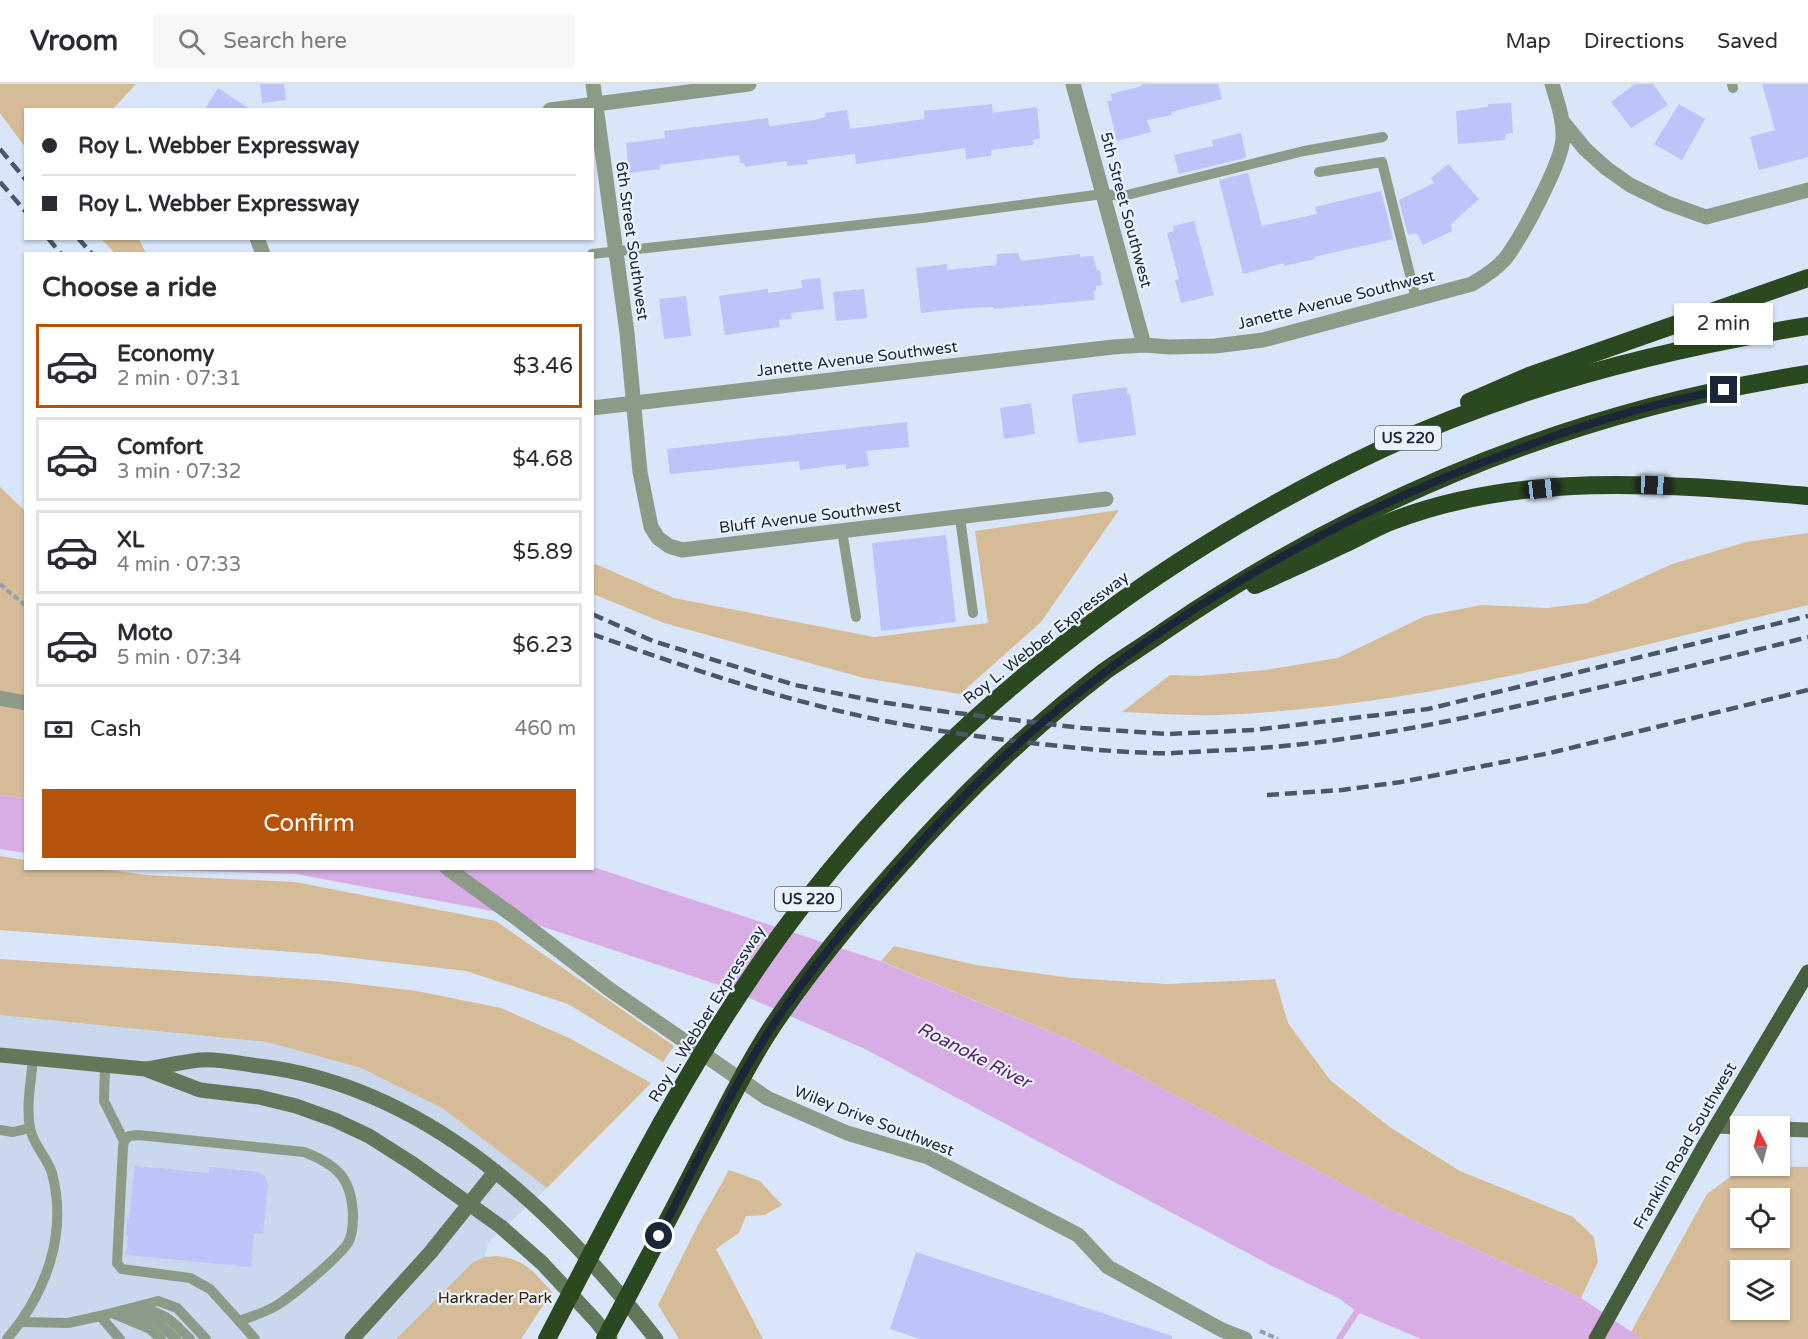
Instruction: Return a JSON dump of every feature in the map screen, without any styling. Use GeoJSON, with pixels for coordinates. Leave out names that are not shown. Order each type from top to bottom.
{"type":"FeatureCollection","features":[{"type":"Feature","properties":{"kind":"highway"},"geometry":{"type":"LineString","coordinates":[[1387,447],[1466,404],[1529,376],[1808,278]]}},
{"type":"Feature","properties":{"kind":"highway","name":"Roy L. Webber Expressway"},"geometry":{"type":"LineString","coordinates":[[547,1339],[676,1095],[760,964],[807,901],[883,811],[989,705],[1121,601],[1239,524],[1319,480],[1387,447],[1458,418],[1605,369],[1711,344],[1808,326]]}},
{"type":"Feature","properties":{"kind":"highway","name":"US 220"},"geometry":{"type":"LineString","coordinates":[[607,1339],[756,1050],[822,959],[874,895],[974,786],[1034,729],[1106,671],[1190,613],[1322,534],[1392,499],[1450,474],[1556,434],[1636,410],[1704,393],[1808,374]]}},
{"type":"Feature","properties":{"kind":"highway"},"geometry":{"type":"LineString","coordinates":[[1190,613],[1386,524],[1441,506],[1487,496],[1561,487],[1634,484],[1808,496]]}},
{"type":"Feature","properties":{"kind":"main road","name":"Franklin Road Southwest"},"geometry":{"type":"LineString","coordinates":[[1596,1339],[1716,1126],[1808,972]]}},
{"type":"Feature","properties":{"kind":"main road"},"geometry":{"type":"LineString","coordinates":[[0,1055],[145,1070],[200,1090],[259,1097],[296,1106],[335,1120],[369,1136],[471,1203],[525,1247],[575,1298],[607,1339]]}},
{"type":"Feature","properties":{"kind":"main road"},"geometry":{"type":"LineString","coordinates":[[145,1070],[202,1060],[274,1068],[345,1085],[410,1114],[495,1172],[545,1214],[626,1300],[656,1339]]}},
{"type":"Feature","properties":{"kind":"main road"},"geometry":{"type":"LineString","coordinates":[[1716,1126],[1730,1127]]}},
{"type":"Feature","properties":{"kind":"main road"},"geometry":{"type":"LineString","coordinates":[[1790,1129],[1808,1130]]}},
{"type":"Feature","properties":{"kind":"main road"},"geometry":{"type":"LineString","coordinates":[[352,1339],[430,1253],[495,1172]]}},
{"type":"Feature","properties":{"kind":"street","name":"6th Street Southwest"},"geometry":{"type":"LineString","coordinates":[[593,84],[627,333],[634,404]]}},
{"type":"Feature","properties":{"kind":"street"},"geometry":{"type":"LineString","coordinates":[[568,108],[660,94],[749,84]]}},
{"type":"Feature","properties":{"kind":"street","name":"5th Street Southwest"},"geometry":{"type":"LineString","coordinates":[[1073,84],[1144,345]]}},
{"type":"Feature","properties":{"kind":"street"},"geometry":{"type":"LineString","coordinates":[[1552,84],[1562,121],[1585,149],[1630,185],[1667,203],[1706,217],[1808,190]]}},
{"type":"Feature","properties":{"kind":"street","name":"Janette Avenue Southwest"},"geometry":{"type":"LineString","coordinates":[[594,408],[1144,345],[1215,346],[1263,340],[1472,284],[1490,273],[1505,258],[1544,192],[1563,139],[1562,121]]}},
{"type":"Feature","properties":{"kind":"street","name":"Bluff Avenue Southwest"},"geometry":{"type":"LineString","coordinates":[[634,404],[640,472],[651,527],[658,538],[669,546],[682,550],[1106,499]]}},
{"type":"Feature","properties":{"kind":"street"},"geometry":{"type":"LineString","coordinates":[[0,698],[24,703]]}},
{"type":"Feature","properties":{"kind":"street","name":"Wiley Drive Southwest"},"geometry":{"type":"LineString","coordinates":[[450,870],[609,989],[767,1098],[847,1133],[928,1157],[1078,1235],[1108,1267],[1222,1330],[1245,1339]]}},
{"type":"Feature","properties":{"kind":"lane"},"geometry":{"type":"LineString","coordinates":[[594,254],[922,218],[1103,194],[1123,196],[1304,151],[1383,137]]}},
{"type":"Feature","properties":{"kind":"lane"},"geometry":{"type":"LineString","coordinates":[[1319,172],[1382,162],[1416,299]]}},
{"type":"Feature","properties":{"kind":"lane"},"geometry":{"type":"LineString","coordinates":[[960,518],[973,613]]}},
{"type":"Feature","properties":{"kind":"lane"},"geometry":{"type":"LineString","coordinates":[[842,531],[856,617]]}},
{"type":"Feature","properties":{"kind":"lane"},"geometry":{"type":"LineString","coordinates":[[7,1339],[38,1296],[49,1268],[57,1231],[57,1195],[51,1169],[39,1151],[30,1128],[33,1059]]}},
{"type":"Feature","properties":{"kind":"lane"},"geometry":{"type":"LineString","coordinates":[[105,1065],[104,1101],[124,1141],[117,1263],[122,1269],[130,1271],[190,1278],[210,1289],[255,1339]]}},
{"type":"Feature","properties":{"kind":"lane"},"geometry":{"type":"LineString","coordinates":[[0,1130],[13,1132],[30,1128]]}},
{"type":"Feature","properties":{"kind":"lane"},"geometry":{"type":"LineString","coordinates":[[124,1141],[129,1136],[138,1135],[304,1152],[323,1159],[346,1180],[353,1206],[353,1223],[349,1242],[315,1276],[275,1306],[239,1321]]}},
{"type":"Feature","properties":{"kind":"lane"},"geometry":{"type":"LineString","coordinates":[[21,1322],[68,1323],[158,1301],[177,1308],[206,1339]]}},
{"type":"Feature","properties":{"kind":"lane"},"geometry":{"type":"LineString","coordinates":[[137,1306],[159,1312],[172,1319],[190,1339]]}},
{"type":"Feature","properties":{"kind":"lane"},"geometry":{"type":"LineString","coordinates":[[117,1311],[150,1329],[161,1339]]}},
{"type":"Feature","properties":{"kind":"lane"},"geometry":{"type":"LineString","coordinates":[[117,1311],[156,1320],[176,1339]]}},
{"type":"Feature","properties":{"kind":"lane"},"geometry":{"type":"LineString","coordinates":[[100,1316],[120,1339]]}},
{"type":"Feature","properties":{"kind":"path"},"geometry":{"type":"LineString","coordinates":[[0,584],[24,604]]}},
{"type":"Feature","properties":{"kind":"shaded area"},"geometry":{"type":"Polygon","coordinates":[[[0,1015],[267,1042],[361,1068],[442,1108],[547,1188],[488,1243],[485,1257],[473,1262],[396,1339],[0,1339],[0,1015]]]}},
{"type":"Feature","properties":{"kind":"green space"},"geometry":{"type":"Polygon","coordinates":[[[0,84],[136,84],[114,108],[24,108],[24,146],[0,113],[0,84]]]}},
{"type":"Feature","properties":{"kind":"green space"},"geometry":{"type":"Polygon","coordinates":[[[102,240],[140,240],[146,252],[114,252],[102,240]]]}},
{"type":"Feature","properties":{"kind":"green space"},"geometry":{"type":"Polygon","coordinates":[[[0,487],[24,510],[24,798],[0,795],[0,487]]]}},
{"type":"Feature","properties":{"kind":"green space"},"geometry":{"type":"Polygon","coordinates":[[[1119,510],[1041,622],[960,694],[864,678],[664,623],[594,594],[594,563],[674,598],[874,637],[988,623],[975,531],[1119,510]]]}},
{"type":"Feature","properties":{"kind":"green space"},"geometry":{"type":"Polygon","coordinates":[[[1808,533],[1808,605],[1516,675],[1368,701],[1293,710],[1218,715],[1122,712],[1170,675],[1198,676],[1266,670],[1338,658],[1425,616],[1481,605],[1547,608],[1587,603],[1672,564],[1746,542],[1808,533]]]}},
{"type":"Feature","properties":{"kind":"green space"},"geometry":{"type":"Polygon","coordinates":[[[0,856],[24,860],[24,870],[108,870],[146,875],[295,882],[496,921],[674,1046],[663,1062],[568,1004],[466,971],[319,954],[0,930],[0,856]]]}},
{"type":"Feature","properties":{"kind":"green space"},"geometry":{"type":"Polygon","coordinates":[[[894,946],[976,965],[1072,978],[1166,984],[1275,979],[1288,1023],[1330,1080],[1391,1128],[1460,1171],[1573,1217],[1594,1237],[1598,1262],[1581,1298],[1391,1210],[1079,1044],[881,961],[894,946]]]}},
{"type":"Feature","properties":{"kind":"green space"},"geometry":{"type":"Polygon","coordinates":[[[0,959],[332,981],[417,991],[501,1008],[569,1038],[651,1083],[547,1188],[442,1108],[361,1068],[267,1042],[0,1015],[0,959]]]}},
{"type":"Feature","properties":{"kind":"green space"},"geometry":{"type":"Polygon","coordinates":[[[1790,1167],[1808,1167],[1808,1339],[1642,1339],[1631,1332],[1707,1194],[1731,1176],[1790,1176],[1790,1167]]]}},
{"type":"Feature","properties":{"kind":"green space"},"geometry":{"type":"Polygon","coordinates":[[[729,1170],[760,1181],[782,1205],[765,1215],[746,1216],[739,1233],[716,1249],[763,1339],[679,1339],[658,1305],[729,1170]]]}},
{"type":"Feature","properties":{"kind":"green space","name":"Harkrader Park"},"geometry":{"type":"Polygon","coordinates":[[[497,1256],[522,1263],[552,1292],[521,1339],[396,1339],[473,1262],[485,1257],[497,1256]]]}},
{"type":"Feature","properties":{"kind":"water"},"geometry":{"type":"Polygon","coordinates":[[[0,795],[24,798],[24,853],[0,849],[0,795]]]}},
{"type":"Feature","properties":{"kind":"water","name":"Roanoke River"},"geometry":{"type":"Polygon","coordinates":[[[594,867],[880,961],[1079,1044],[1391,1210],[1581,1298],[1642,1339],[1421,1339],[1357,1312],[1340,1299],[1270,1265],[865,1049],[722,986],[498,912],[296,874],[170,870],[594,870],[594,867]]]}},
{"type":"Feature","properties":{"kind":"building"},"geometry":{"type":"Polygon","coordinates":[[[260,84],[284,84],[286,100],[262,103],[260,84]]]}},
{"type":"Feature","properties":{"kind":"building"},"geometry":{"type":"Polygon","coordinates":[[[1142,84],[1218,84],[1222,99],[1171,112],[1172,115],[1147,120],[1151,132],[1117,141],[1107,101],[1112,101],[1111,94],[1142,86],[1142,84]]]}},
{"type":"Feature","properties":{"kind":"building"},"geometry":{"type":"Polygon","coordinates":[[[1635,84],[1653,84],[1668,105],[1631,128],[1611,102],[1635,84]]]}},
{"type":"Feature","properties":{"kind":"building"},"geometry":{"type":"Polygon","coordinates":[[[1762,84],[1808,84],[1808,157],[1759,170],[1750,137],[1775,130],[1762,84]]]}},
{"type":"Feature","properties":{"kind":"building"},"geometry":{"type":"Polygon","coordinates":[[[218,88],[248,108],[205,108],[218,88]]]}},
{"type":"Feature","properties":{"kind":"building"},"geometry":{"type":"Polygon","coordinates":[[[1511,103],[1513,133],[1506,134],[1505,140],[1458,144],[1456,111],[1488,107],[1488,104],[1511,103]]]}},
{"type":"Feature","properties":{"kind":"building"},"geometry":{"type":"Polygon","coordinates":[[[992,104],[993,113],[1037,107],[1040,138],[1033,140],[1033,145],[991,150],[991,156],[966,159],[965,148],[856,164],[855,154],[807,160],[808,164],[787,166],[787,161],[745,167],[744,163],[740,163],[739,155],[660,165],[660,169],[629,173],[626,143],[665,138],[664,131],[768,118],[769,126],[771,126],[815,120],[825,117],[825,113],[847,110],[850,129],[925,119],[924,111],[992,104]]]}},
{"type":"Feature","properties":{"kind":"building"},"geometry":{"type":"Polygon","coordinates":[[[1679,104],[1705,119],[1682,160],[1654,144],[1679,104]]]}},
{"type":"Feature","properties":{"kind":"building"},"geometry":{"type":"Polygon","coordinates":[[[1241,133],[1245,158],[1179,174],[1174,155],[1213,146],[1212,140],[1241,133]]]}},
{"type":"Feature","properties":{"kind":"building"},"geometry":{"type":"Polygon","coordinates":[[[1448,164],[1479,199],[1451,224],[1452,231],[1423,245],[1417,233],[1408,235],[1399,200],[1434,183],[1431,178],[1448,164]]]}},
{"type":"Feature","properties":{"kind":"building"},"geometry":{"type":"Polygon","coordinates":[[[1248,173],[1262,226],[1317,214],[1315,207],[1381,191],[1393,239],[1243,274],[1219,180],[1248,173]]]}},
{"type":"Feature","properties":{"kind":"building"},"geometry":{"type":"Polygon","coordinates":[[[1194,221],[1214,295],[1181,303],[1175,280],[1179,279],[1167,233],[1174,231],[1173,226],[1194,221]]]}},
{"type":"Feature","properties":{"kind":"building"},"geometry":{"type":"Polygon","coordinates":[[[1018,253],[1021,261],[1080,254],[1080,257],[1093,256],[1097,270],[1100,270],[1102,285],[1096,286],[1096,291],[1093,291],[1095,300],[921,313],[916,268],[947,264],[947,270],[996,265],[997,254],[1018,253]]]}},
{"type":"Feature","properties":{"kind":"building"},"geometry":{"type":"Polygon","coordinates":[[[820,278],[824,309],[791,313],[792,319],[779,320],[780,327],[725,335],[719,296],[768,289],[768,293],[802,288],[801,280],[820,278]]]}},
{"type":"Feature","properties":{"kind":"building"},"geometry":{"type":"Polygon","coordinates":[[[864,289],[867,318],[836,321],[833,292],[864,289]]]}},
{"type":"Feature","properties":{"kind":"building"},"geometry":{"type":"Polygon","coordinates":[[[686,296],[691,336],[664,339],[659,299],[686,296]]]}},
{"type":"Feature","properties":{"kind":"building"},"geometry":{"type":"Polygon","coordinates":[[[1127,387],[1136,435],[1078,443],[1073,394],[1127,387]]]}},
{"type":"Feature","properties":{"kind":"building"},"geometry":{"type":"Polygon","coordinates":[[[1031,403],[1035,434],[1004,439],[1000,408],[1031,403]]]}},
{"type":"Feature","properties":{"kind":"building"},"geometry":{"type":"Polygon","coordinates":[[[907,422],[909,447],[866,451],[869,466],[846,469],[846,464],[800,470],[799,461],[670,474],[667,449],[907,422]]]}},
{"type":"Feature","properties":{"kind":"building"},"geometry":{"type":"Polygon","coordinates":[[[946,535],[956,622],[881,631],[872,543],[946,535]]]}},
{"type":"Feature","properties":{"kind":"building"},"geometry":{"type":"Polygon","coordinates":[[[135,1166],[209,1173],[209,1167],[258,1172],[265,1176],[268,1185],[263,1234],[254,1233],[251,1267],[126,1255],[127,1218],[129,1219],[135,1166]]]}},
{"type":"Feature","properties":{"kind":"building"},"geometry":{"type":"Polygon","coordinates":[[[916,1252],[1172,1336],[1172,1339],[920,1339],[890,1329],[916,1252]]]}},
{"type":"Feature","properties":{"kind":"waterway"},"geometry":{"type":"LineString","coordinates":[[1339,1339],[1360,1307]]}},
{"type":"Feature","properties":{"kind":"railway"},"geometry":{"type":"LineString","coordinates":[[0,149],[24,178]]}},
{"type":"Feature","properties":{"kind":"railway"},"geometry":{"type":"LineString","coordinates":[[0,182],[24,210]]}},
{"type":"Feature","properties":{"kind":"railway"},"geometry":{"type":"LineString","coordinates":[[50,240],[59,252]]}},
{"type":"Feature","properties":{"kind":"railway"},"geometry":{"type":"LineString","coordinates":[[80,240],[90,252]]}},
{"type":"Feature","properties":{"kind":"railway"},"geometry":{"type":"LineString","coordinates":[[594,615],[653,641],[795,685],[948,712],[1082,728],[1168,734],[1254,730],[1428,709],[1808,616]]}},
{"type":"Feature","properties":{"kind":"railway"},"geometry":{"type":"LineString","coordinates":[[594,635],[741,684],[882,721],[1014,741],[1096,750],[1159,753],[1296,745],[1424,726],[1617,684],[1808,637]]}},
{"type":"Feature","properties":{"kind":"railway"},"geometry":{"type":"LineString","coordinates":[[1267,795],[1342,790],[1401,782],[1550,753],[1808,690]]}},
{"type":"Feature","properties":{"kind":"route"},"geometry":{"type":"LineString","coordinates":[[659,1236],[756,1050],[822,959],[912,851],[974,786],[1034,729],[1106,671],[1190,613],[1250,576],[1322,534],[1392,499],[1450,474],[1556,434],[1636,410],[1724,390]]}}]}
